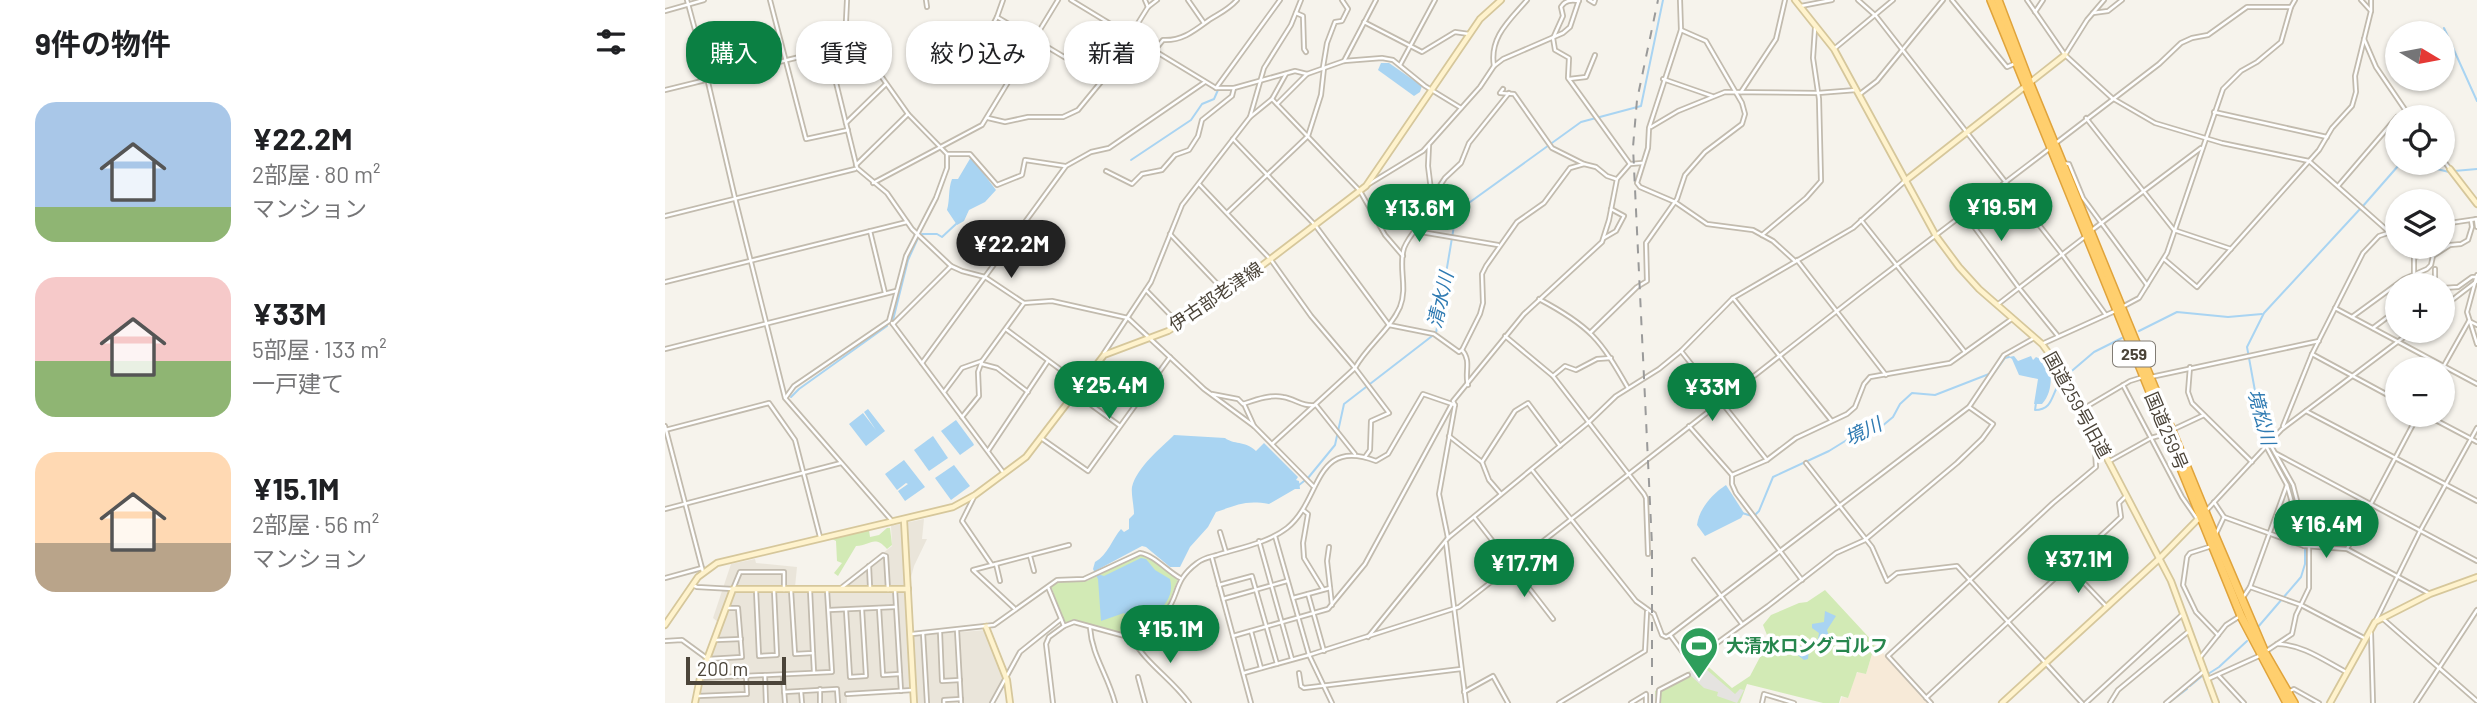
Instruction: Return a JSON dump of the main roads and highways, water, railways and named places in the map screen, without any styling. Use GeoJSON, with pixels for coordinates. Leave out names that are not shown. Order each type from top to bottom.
{"type":"FeatureCollection","features":[{"type":"Feature","properties":{"kind":"highway","name":"国道259号"},"geometry":{"type":"LineString","coordinates":[[1991,0],[2147,377],[2241,615],[2287,703]]}},
{"type":"Feature","properties":{"kind":"highway","name":"国道259号"},"geometry":{"type":"LineString","coordinates":[[1998,0],[2027,86]]}},
{"type":"Feature","properties":{"kind":"highway","name":"国道259号"},"geometry":{"type":"LineString","coordinates":[[2052,146],[2063,163],[2088,234]]}},
{"type":"Feature","properties":{"kind":"highway","name":"国道259号"},"geometry":{"type":"LineString","coordinates":[[2201,516],[2215,536],[2262,654],[2294,703]]}},
{"type":"Feature","properties":{"kind":"water"},"geometry":{"type":"Polygon","coordinates":[[[1381,63],[1389,63],[1422,86],[1420,92],[1414,96],[1378,70],[1381,63]]]}},
{"type":"Feature","properties":{"kind":"water"},"geometry":{"type":"Polygon","coordinates":[[[971,157],[996,190],[985,202],[969,210],[964,221],[957,225],[947,210],[950,187],[952,179],[958,179],[971,157]]]}},
{"type":"Feature","properties":{"kind":"water"},"geometry":{"type":"Polygon","coordinates":[[[2014,356],[2018,361],[2031,356],[2033,360],[2036,357],[2049,363],[2050,385],[2042,404],[2034,404],[2038,379],[2019,375],[2009,357],[2014,356]]]}},
{"type":"Feature","properties":{"kind":"water"},"geometry":{"type":"Polygon","coordinates":[[[868,409],[885,431],[866,446],[849,424],[863,413],[876,430],[864,412],[868,409]]]}},
{"type":"Feature","properties":{"kind":"water"},"geometry":{"type":"Polygon","coordinates":[[[956,420],[974,445],[960,455],[941,431],[956,420]]]}},
{"type":"Feature","properties":{"kind":"water"},"geometry":{"type":"Polygon","coordinates":[[[1174,435],[1225,438],[1256,451],[1264,443],[1298,477],[1296,480],[1299,481],[1300,489],[1295,489],[1269,504],[1247,503],[1216,512],[1208,527],[1190,547],[1180,567],[1170,567],[1142,546],[1097,570],[1098,574],[1104,576],[1141,558],[1146,559],[1155,570],[1170,579],[1171,588],[1165,604],[1130,631],[1127,630],[1130,619],[1124,613],[1101,621],[1098,579],[1093,569],[1095,562],[1121,529],[1124,532],[1129,529],[1129,519],[1134,514],[1132,487],[1139,472],[1174,435]]]}},
{"type":"Feature","properties":{"kind":"water"},"geometry":{"type":"Polygon","coordinates":[[[933,436],[948,458],[929,471],[914,450],[933,436]]]}},
{"type":"Feature","properties":{"kind":"water"},"geometry":{"type":"Polygon","coordinates":[[[904,460],[925,487],[905,501],[898,491],[908,484],[897,490],[885,474],[904,460]]]}},
{"type":"Feature","properties":{"kind":"water"},"geometry":{"type":"Polygon","coordinates":[[[954,465],[970,486],[951,500],[935,478],[954,465]]]}},
{"type":"Feature","properties":{"kind":"water"},"geometry":{"type":"Polygon","coordinates":[[[1726,485],[1744,513],[1741,518],[1705,536],[1697,525],[1700,513],[1711,497],[1726,485]]]}},
{"type":"Feature","properties":{"kind":"water"},"geometry":{"type":"Polygon","coordinates":[[[1825,611],[1836,616],[1827,630],[1832,645],[1827,646],[1821,642],[1809,649],[1808,659],[1804,660],[1794,649],[1818,639],[1819,633],[1812,628],[1812,624],[1824,622],[1825,611]]]}},
{"type":"Feature","properties":{"kind":"waterway"},"geometry":{"type":"LineString","coordinates":[[1219,86],[1282,0]]}},
{"type":"Feature","properties":{"kind":"waterway","name":"清水川"},"geometry":{"type":"LineString","coordinates":[[1299,485],[1335,445],[1344,404],[1436,333],[1456,214],[1459,210],[1581,122],[1641,106],[1663,0]]}},
{"type":"Feature","properties":{"kind":"waterway","name":"境川"},"geometry":{"type":"LineString","coordinates":[[2455,52],[2477,101]]}},
{"type":"Feature","properties":{"kind":"waterway"},"geometry":{"type":"LineString","coordinates":[[1131,160],[1191,120],[1202,104],[1214,99],[1218,90]]}},
{"type":"Feature","properties":{"kind":"waterway","name":"境川"},"geometry":{"type":"LineString","coordinates":[[2455,171],[2477,169]]}},
{"type":"Feature","properties":{"kind":"waterway","name":"境川"},"geometry":{"type":"LineString","coordinates":[[2363,206],[2390,175]]}},
{"type":"Feature","properties":{"kind":"waterway","name":"境松川"},"geometry":{"type":"LineString","coordinates":[[2258,627],[2301,577],[2305,564],[2305,538],[2290,486],[2263,435],[2247,347],[2264,313],[2360,209]]}},
{"type":"Feature","properties":{"kind":"waterway"},"geometry":{"type":"LineString","coordinates":[[922,234],[937,234],[942,237],[956,224]]}},
{"type":"Feature","properties":{"kind":"waterway"},"geometry":{"type":"LineString","coordinates":[[893,320],[908,260],[918,238]]}},
{"type":"Feature","properties":{"kind":"waterway","name":"境川"},"geometry":{"type":"LineString","coordinates":[[2139,331],[2177,312],[2228,317],[2262,314]]}},
{"type":"Feature","properties":{"kind":"waterway"},"geometry":{"type":"LineString","coordinates":[[791,397],[887,326]]}},
{"type":"Feature","properties":{"kind":"waterway","name":"境川"},"geometry":{"type":"LineString","coordinates":[[2067,375],[2094,352],[2122,338]]}},
{"type":"Feature","properties":{"kind":"waterway","name":"境川"},"geometry":{"type":"LineString","coordinates":[[1994,373],[2005,358],[2009,357]]}},
{"type":"Feature","properties":{"kind":"waterway","name":"境川"},"geometry":{"type":"LineString","coordinates":[[1755,515],[1773,477],[1829,451],[1850,438],[1881,427],[1893,417],[1900,404],[1912,393],[1935,395],[1989,374]]}},
{"type":"Feature","properties":{"kind":"waterway","name":"境川"},"geometry":{"type":"LineString","coordinates":[[2036,403],[2035,410],[2046,407],[2061,381]]}},
{"type":"Feature","properties":{"kind":"waterway","name":"境川"},"geometry":{"type":"LineString","coordinates":[[1742,513],[1752,516]]}},
{"type":"Feature","properties":{"kind":"waterway","name":"境松川"},"geometry":{"type":"LineString","coordinates":[[2208,674],[2247,641]]}},
{"type":"Feature","properties":{"kind":"waterway","name":"境松川"},"geometry":{"type":"LineString","coordinates":[[2190,686],[2202,676]]}},
{"type":"Feature","properties":{"kind":"waterway","name":"境松川"},"geometry":{"type":"LineString","coordinates":[[2171,701],[2187,689]]}},
{"type":"Feature","properties":{"kind":"railway"},"geometry":{"type":"LineString","coordinates":[[1652,703],[1652,545],[1633,147],[1637,100],[1658,0]]}},
{"type":"Feature","properties":{"kind":"place","name":"大清水ロングゴルフ"},"geometry":{"type":"Point","coordinates":[1699,680]}}]}
